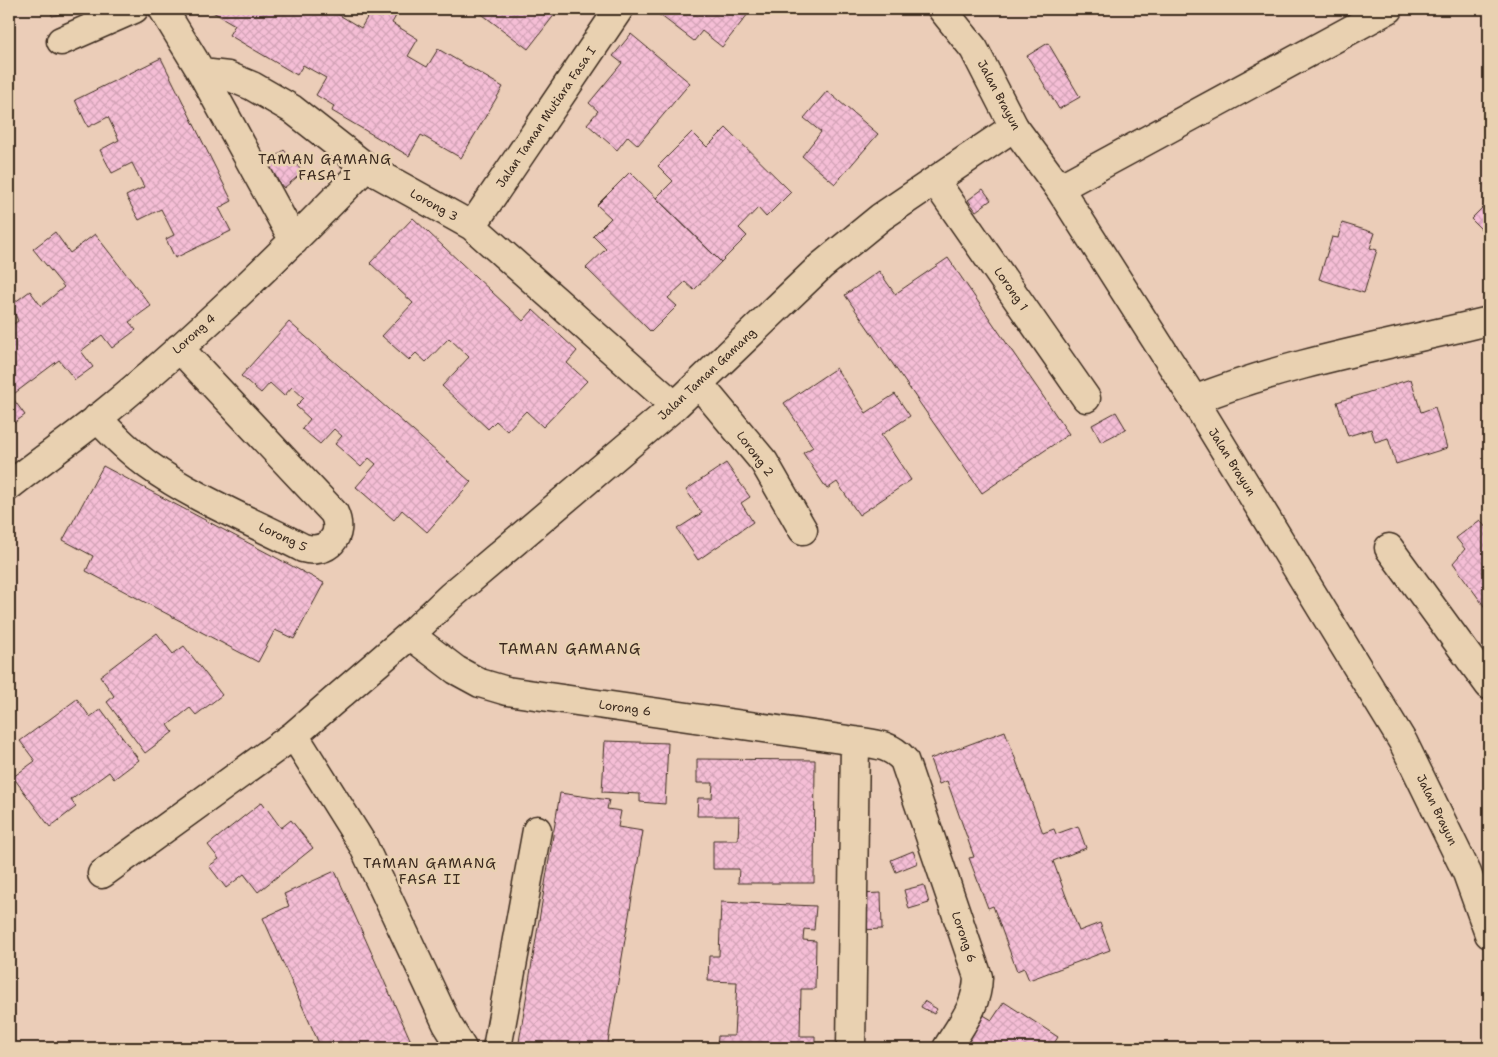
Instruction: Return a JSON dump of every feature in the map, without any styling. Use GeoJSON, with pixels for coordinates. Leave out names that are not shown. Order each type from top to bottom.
{"type":"FeatureCollection","features":[{"type":"Feature","properties":{"kind":"street"},"geometry":{"type":"LineString","coordinates":[[61,41],[134,9]]}},
{"type":"Feature","properties":{"kind":"street"},"geometry":{"type":"LineString","coordinates":[[163,9],[202,73],[294,241]]}},
{"type":"Feature","properties":{"kind":"street","name":"Jalan Taman Mutiara Fasa I"},"geometry":{"type":"LineString","coordinates":[[472,226],[619,9]]}},
{"type":"Feature","properties":{"kind":"street","name":"Jalan Brayun"},"geometry":{"type":"LineString","coordinates":[[942,9],[974,49],[1014,127],[1059,188],[1194,400],[1403,742],[1467,872],[1489,934]]}},
{"type":"Feature","properties":{"kind":"street"},"geometry":{"type":"LineString","coordinates":[[1059,188],[1389,9]]}},
{"type":"Feature","properties":{"kind":"street","name":"Lorong 3"},"geometry":{"type":"LineString","coordinates":[[202,73],[228,76],[252,86],[292,109],[366,167],[472,226],[676,406]]}},
{"type":"Feature","properties":{"kind":"street","name":"Jalan Taman Gamang"},"geometry":{"type":"LineString","coordinates":[[102,874],[294,735],[451,596],[676,406],[821,266],[882,218],[1014,127]]}},
{"type":"Feature","properties":{"kind":"street","name":"Lorong 4"},"geometry":{"type":"LineString","coordinates":[[9,486],[97,418],[178,348],[294,241],[366,167]]}},
{"type":"Feature","properties":{"kind":"street","name":"Lorong 1"},"geometry":{"type":"LineString","coordinates":[[935,181],[1086,398]]}},
{"type":"Feature","properties":{"kind":"street"},"geometry":{"type":"LineString","coordinates":[[1194,400],[1236,383],[1323,359],[1489,321]]}},
{"type":"Feature","properties":{"kind":"street","name":"Lorong 5"},"geometry":{"type":"LineString","coordinates":[[97,418],[120,442],[148,466],[194,492],[303,548],[318,550],[332,542],[338,528],[334,513],[178,348]]}},
{"type":"Feature","properties":{"kind":"street","name":"Lorong 2"},"geometry":{"type":"LineString","coordinates":[[699,384],[764,462],[803,530]]}},
{"type":"Feature","properties":{"kind":"street"},"geometry":{"type":"LineString","coordinates":[[1389,548],[1489,685]]}},
{"type":"Feature","properties":{"kind":"street","name":"Lorong 6"},"geometry":{"type":"LineString","coordinates":[[410,634],[456,670],[480,683],[507,691],[888,746],[904,760],[978,977],[977,994],[972,1009],[947,1048]]}},
{"type":"Feature","properties":{"kind":"street"},"geometry":{"type":"LineString","coordinates":[[294,735],[363,845],[447,1024],[462,1048]]}},
{"type":"Feature","properties":{"kind":"street"},"geometry":{"type":"LineString","coordinates":[[851,1048],[855,741]]}},
{"type":"Feature","properties":{"kind":"street"},"geometry":{"type":"LineString","coordinates":[[497,1048],[537,830]]}},
{"type":"Feature","properties":{"kind":"building"},"geometry":{"type":"Polygon","coordinates":[[[51,9],[84,9],[52,16],[51,9]]]}},
{"type":"Feature","properties":{"kind":"building"},"geometry":{"type":"Polygon","coordinates":[[[213,9],[338,9],[336,13],[361,28],[372,9],[389,9],[397,14],[392,23],[418,39],[408,56],[427,67],[438,49],[503,87],[461,158],[421,135],[409,156],[332,111],[334,106],[316,95],[326,78],[303,65],[297,75],[229,35],[235,25],[211,11],[213,9]]]}},
{"type":"Feature","properties":{"kind":"building"},"geometry":{"type":"Polygon","coordinates":[[[475,9],[559,9],[528,49],[475,9]]]}},
{"type":"Feature","properties":{"kind":"building"},"geometry":{"type":"Polygon","coordinates":[[[652,9],[752,9],[722,47],[702,31],[694,41],[652,9]]]}},
{"type":"Feature","properties":{"kind":"building"},"geometry":{"type":"Polygon","coordinates":[[[631,34],[690,83],[638,145],[628,136],[617,150],[587,124],[598,111],[589,103],[622,63],[613,56],[631,34]]]}},
{"type":"Feature","properties":{"kind":"building"},"geometry":{"type":"Polygon","coordinates":[[[1048,43],[1080,97],[1059,109],[1027,56],[1048,43]]]}},
{"type":"Feature","properties":{"kind":"building"},"geometry":{"type":"Polygon","coordinates":[[[161,58],[232,201],[219,208],[231,231],[175,258],[166,239],[174,235],[161,209],[139,220],[126,196],[144,187],[132,163],[112,173],[100,150],[119,140],[108,117],[88,127],[75,100],[161,58]]]}},
{"type":"Feature","properties":{"kind":"building"},"geometry":{"type":"Polygon","coordinates":[[[827,91],[878,134],[835,184],[802,156],[821,132],[804,118],[827,91]]]}},
{"type":"Feature","properties":{"kind":"building"},"geometry":{"type":"Polygon","coordinates":[[[726,128],[791,192],[766,217],[758,208],[739,228],[747,236],[721,262],[656,198],[673,181],[658,166],[692,132],[707,147],[726,128]]]}},
{"type":"Feature","properties":{"kind":"building"},"geometry":{"type":"Polygon","coordinates":[[[284,150],[303,172],[284,188],[265,166],[284,150]]]}},
{"type":"Feature","properties":{"kind":"building"},"geometry":{"type":"Polygon","coordinates":[[[630,172],[721,262],[694,290],[685,282],[668,298],[677,306],[651,332],[586,268],[606,249],[593,236],[611,218],[597,205],[630,172]]]}},
{"type":"Feature","properties":{"kind":"building"},"geometry":{"type":"Polygon","coordinates":[[[983,189],[991,200],[976,211],[968,200],[983,189]]]}},
{"type":"Feature","properties":{"kind":"building"},"geometry":{"type":"Polygon","coordinates":[[[1483,207],[1489,214],[1489,228],[1485,233],[1471,219],[1483,207]]]}},
{"type":"Feature","properties":{"kind":"building"},"geometry":{"type":"Polygon","coordinates":[[[413,218],[523,321],[533,310],[577,351],[567,363],[587,381],[543,427],[526,411],[507,431],[496,421],[488,429],[442,386],[469,357],[449,338],[426,362],[416,353],[409,360],[382,336],[413,303],[370,263],[413,218]]]}},
{"type":"Feature","properties":{"kind":"building"},"geometry":{"type":"Polygon","coordinates":[[[1342,223],[1375,233],[1370,248],[1377,250],[1364,293],[1319,279],[1332,237],[1338,238],[1342,223]]]}},
{"type":"Feature","properties":{"kind":"building"},"geometry":{"type":"Polygon","coordinates":[[[55,232],[70,253],[95,234],[151,306],[129,322],[136,330],[112,348],[102,335],[81,351],[93,367],[75,380],[59,360],[11,396],[25,415],[14,423],[9,416],[9,327],[18,321],[11,305],[30,291],[41,306],[64,287],[33,249],[55,232]]]}},
{"type":"Feature","properties":{"kind":"building"},"geometry":{"type":"Polygon","coordinates":[[[948,258],[1069,434],[982,493],[845,295],[879,271],[895,294],[948,258]]]}},
{"type":"Feature","properties":{"kind":"building"},"geometry":{"type":"Polygon","coordinates":[[[289,322],[471,482],[427,532],[402,510],[394,520],[356,487],[376,464],[369,458],[361,467],[335,444],[342,436],[334,429],[320,444],[302,429],[310,419],[296,406],[304,398],[292,387],[284,396],[270,383],[261,393],[241,376],[289,322]]]}},
{"type":"Feature","properties":{"kind":"building"},"geometry":{"type":"Polygon","coordinates":[[[836,368],[866,413],[895,394],[910,416],[881,435],[911,480],[859,515],[837,482],[827,489],[803,453],[813,447],[784,403],[836,368]]]}},
{"type":"Feature","properties":{"kind":"building"},"geometry":{"type":"Polygon","coordinates":[[[1411,379],[1421,412],[1435,407],[1447,448],[1396,464],[1388,438],[1375,442],[1371,429],[1348,436],[1337,402],[1411,379]]]}},
{"type":"Feature","properties":{"kind":"building"},"geometry":{"type":"Polygon","coordinates":[[[1116,412],[1126,429],[1101,442],[1092,425],[1116,412]]]}},
{"type":"Feature","properties":{"kind":"building"},"geometry":{"type":"Polygon","coordinates":[[[726,463],[750,497],[741,503],[753,522],[698,560],[677,529],[702,513],[686,490],[726,463]]]}},
{"type":"Feature","properties":{"kind":"building"},"geometry":{"type":"Polygon","coordinates":[[[103,466],[324,583],[294,639],[275,630],[258,662],[86,571],[93,556],[63,540],[103,466]]]}},
{"type":"Feature","properties":{"kind":"building"},"geometry":{"type":"Polygon","coordinates":[[[1480,520],[1489,532],[1489,613],[1453,563],[1465,549],[1456,538],[1480,520]]]}},
{"type":"Feature","properties":{"kind":"building"},"geometry":{"type":"Polygon","coordinates":[[[157,633],[173,654],[184,646],[222,695],[196,715],[190,708],[168,725],[173,732],[145,753],[107,702],[114,696],[100,676],[157,633]]]}},
{"type":"Feature","properties":{"kind":"building"},"geometry":{"type":"Polygon","coordinates":[[[77,699],[90,717],[101,709],[139,760],[114,779],[109,772],[71,800],[76,807],[50,827],[13,777],[35,761],[20,741],[77,699]]]}},
{"type":"Feature","properties":{"kind":"building"},"geometry":{"type":"Polygon","coordinates":[[[1005,731],[1043,833],[1054,829],[1056,834],[1078,826],[1086,848],[1053,861],[1079,931],[1100,923],[1110,950],[1029,980],[1024,968],[1017,971],[993,906],[988,908],[969,858],[974,857],[947,781],[939,784],[930,759],[1005,731]]]}},
{"type":"Feature","properties":{"kind":"building"},"geometry":{"type":"Polygon","coordinates":[[[605,741],[668,743],[665,804],[640,802],[640,794],[602,792],[605,741]]]}},
{"type":"Feature","properties":{"kind":"building"},"geometry":{"type":"Polygon","coordinates":[[[697,759],[815,760],[814,883],[738,883],[739,869],[713,869],[713,840],[738,840],[739,816],[697,816],[698,798],[712,798],[713,783],[697,783],[697,759]]]}},
{"type":"Feature","properties":{"kind":"building"},"geometry":{"type":"Polygon","coordinates":[[[560,793],[609,800],[607,809],[621,811],[618,827],[643,831],[607,1048],[518,1048],[560,793]]]}},
{"type":"Feature","properties":{"kind":"building"},"geometry":{"type":"Polygon","coordinates":[[[262,802],[281,828],[291,820],[313,848],[258,892],[244,874],[226,888],[209,866],[219,859],[208,845],[262,802]]]}},
{"type":"Feature","properties":{"kind":"building"},"geometry":{"type":"Polygon","coordinates":[[[913,851],[918,863],[896,872],[891,860],[913,851]]]}},
{"type":"Feature","properties":{"kind":"building"},"geometry":{"type":"Polygon","coordinates":[[[335,871],[414,1048],[321,1048],[263,918],[289,906],[284,894],[335,871]]]}},
{"type":"Feature","properties":{"kind":"building"},"geometry":{"type":"Polygon","coordinates":[[[924,885],[929,903],[909,909],[904,890],[924,885]]]}},
{"type":"Feature","properties":{"kind":"building"},"geometry":{"type":"Polygon","coordinates":[[[881,893],[882,929],[860,930],[859,894],[881,893]]]}},
{"type":"Feature","properties":{"kind":"building"},"geometry":{"type":"Polygon","coordinates":[[[721,902],[816,906],[814,930],[804,929],[803,940],[816,941],[815,989],[801,989],[800,1036],[815,1036],[815,1048],[717,1048],[718,1036],[734,1036],[737,982],[708,981],[709,956],[719,956],[721,902]]]}},
{"type":"Feature","properties":{"kind":"building"},"geometry":{"type":"Polygon","coordinates":[[[924,1001],[937,1009],[934,1014],[921,1007],[924,1001]]]}},
{"type":"Feature","properties":{"kind":"building"},"geometry":{"type":"Polygon","coordinates":[[[1004,1002],[1058,1037],[1051,1048],[957,1048],[980,1013],[992,1020],[1004,1002]]]}},
{"type":"Feature","properties":{"kind":"district","name":"TAMAN GAMANG FASA I"},"geometry":{"type":"Point","coordinates":[325,168]}},
{"type":"Feature","properties":{"kind":"district","name":"TAMAN GAMANG"},"geometry":{"type":"Point","coordinates":[570,649]}},
{"type":"Feature","properties":{"kind":"district","name":"TAMAN GAMANG FASA II"},"geometry":{"type":"Point","coordinates":[430,872]}}]}
